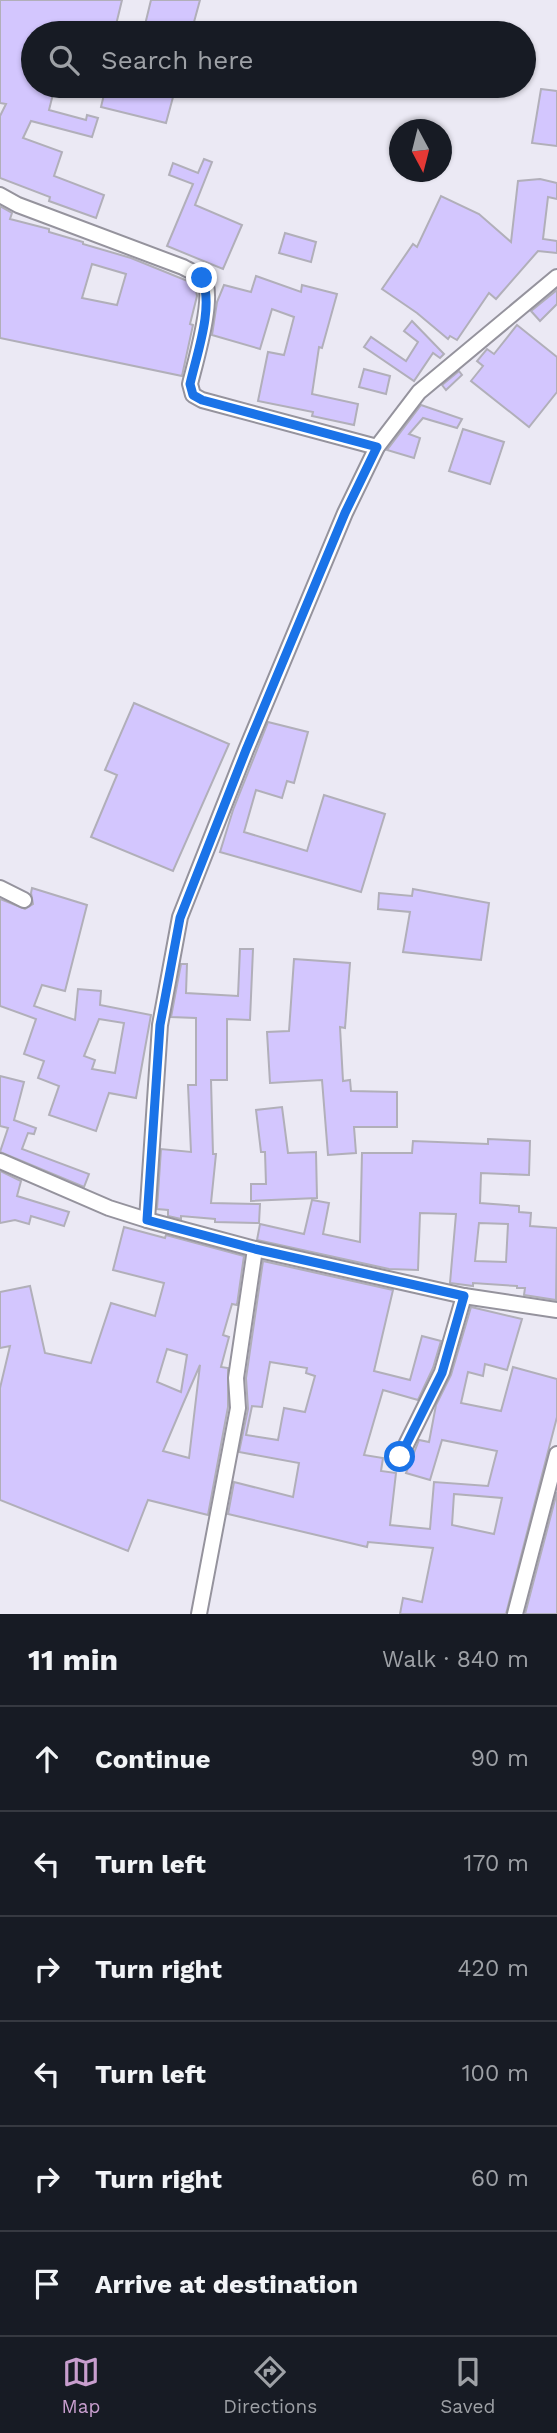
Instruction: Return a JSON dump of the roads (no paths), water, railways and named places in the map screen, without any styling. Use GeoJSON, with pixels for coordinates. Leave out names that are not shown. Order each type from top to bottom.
{"type":"FeatureCollection","features":[{"type":"Feature","properties":{"kind":"street"},"geometry":{"type":"LineString","coordinates":[[0,195],[18,205],[183,267],[202,278],[208,290],[190,384],[193,395],[202,400],[377,447]]}},
{"type":"Feature","properties":{"kind":"street"},"geometry":{"type":"LineString","coordinates":[[147,1220],[160,1025],[180,918],[246,750],[345,513],[377,447],[419,392],[557,277]]}},
{"type":"Feature","properties":{"kind":"street"},"geometry":{"type":"LineString","coordinates":[[0,888],[24,900]]}},
{"type":"Feature","properties":{"kind":"street"},"geometry":{"type":"LineString","coordinates":[[0,1161],[109,1208],[255,1249],[464,1296],[557,1310]]}},
{"type":"Feature","properties":{"kind":"street"},"geometry":{"type":"LineString","coordinates":[[199,1614],[238,1408],[236,1378],[255,1249]]}},
{"type":"Feature","properties":{"kind":"street"},"geometry":{"type":"LineString","coordinates":[[400,1457],[442,1373],[464,1296]]}},
{"type":"Feature","properties":{"kind":"street"},"geometry":{"type":"LineString","coordinates":[[515,1614],[557,1454]]}}]}
